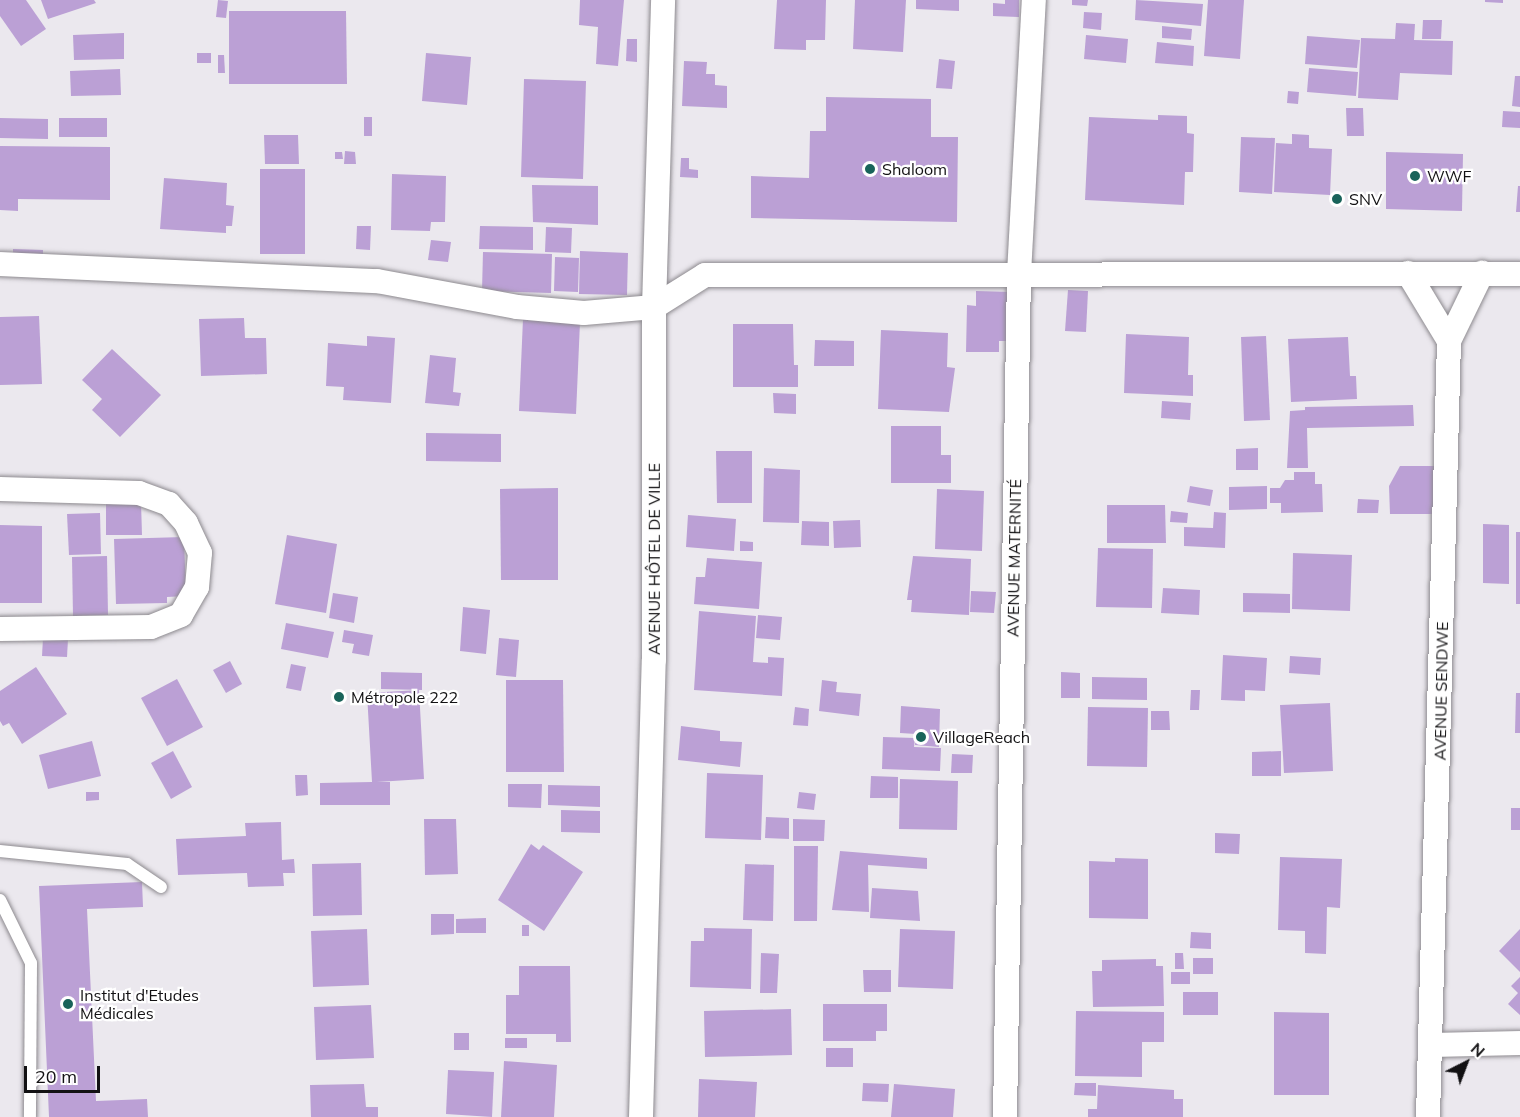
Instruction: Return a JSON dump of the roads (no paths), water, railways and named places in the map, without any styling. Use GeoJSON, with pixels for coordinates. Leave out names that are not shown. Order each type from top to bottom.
{"type":"FeatureCollection","features":[{"type":"Feature","properties":{"kind":"street","name":"AVENUE HÔTEL DE VILLE"},"geometry":{"type":"LineString","coordinates":[[641,1117],[654,660],[654,307],[663,0]]}},
{"type":"Feature","properties":{"kind":"street","name":"AVENUE MATERNITÉ"},"geometry":{"type":"LineString","coordinates":[[1005,1117],[1019,274],[1034,0]]}},
{"type":"Feature","properties":{"kind":"street"},"geometry":{"type":"LineString","coordinates":[[0,264],[377,281],[517,307],[584,313],[654,307],[705,275],[1520,274]]}},
{"type":"Feature","properties":{"kind":"street"},"geometry":{"type":"LineString","coordinates":[[1408,273],[1449,341]]}},
{"type":"Feature","properties":{"kind":"street","name":"AVENUE SENDWE"},"geometry":{"type":"LineString","coordinates":[[1428,1117],[1432,1045],[1449,341],[1482,273]]}},
{"type":"Feature","properties":{"kind":"street"},"geometry":{"type":"LineString","coordinates":[[0,489],[140,493],[169,504],[186,523],[200,553],[197,587],[181,615],[151,627],[0,629]]}},
{"type":"Feature","properties":{"kind":"street"},"geometry":{"type":"LineString","coordinates":[[1432,1045],[1520,1043]]}},
{"type":"Feature","properties":{"kind":"lane"},"geometry":{"type":"LineString","coordinates":[[0,851],[127,864],[161,887]]}},
{"type":"Feature","properties":{"kind":"lane"},"geometry":{"type":"LineString","coordinates":[[0,900],[30,963],[30,1117]]}},
{"type":"Feature","properties":{"kind":"place","name":"Shaloom"},"geometry":{"type":"Point","coordinates":[870,169]}},
{"type":"Feature","properties":{"kind":"place","name":"WWF"},"geometry":{"type":"Point","coordinates":[1415,176]}},
{"type":"Feature","properties":{"kind":"place","name":"SNV"},"geometry":{"type":"Point","coordinates":[1337,199]}},
{"type":"Feature","properties":{"kind":"place","name":"Métropole 222"},"geometry":{"type":"Point","coordinates":[339,697]}},
{"type":"Feature","properties":{"kind":"place","name":"VillageReach"},"geometry":{"type":"Point","coordinates":[921,737]}},
{"type":"Feature","properties":{"kind":"place","name":"Institut d'Etudes Médicales"},"geometry":{"type":"Point","coordinates":[68,1004]}}]}
